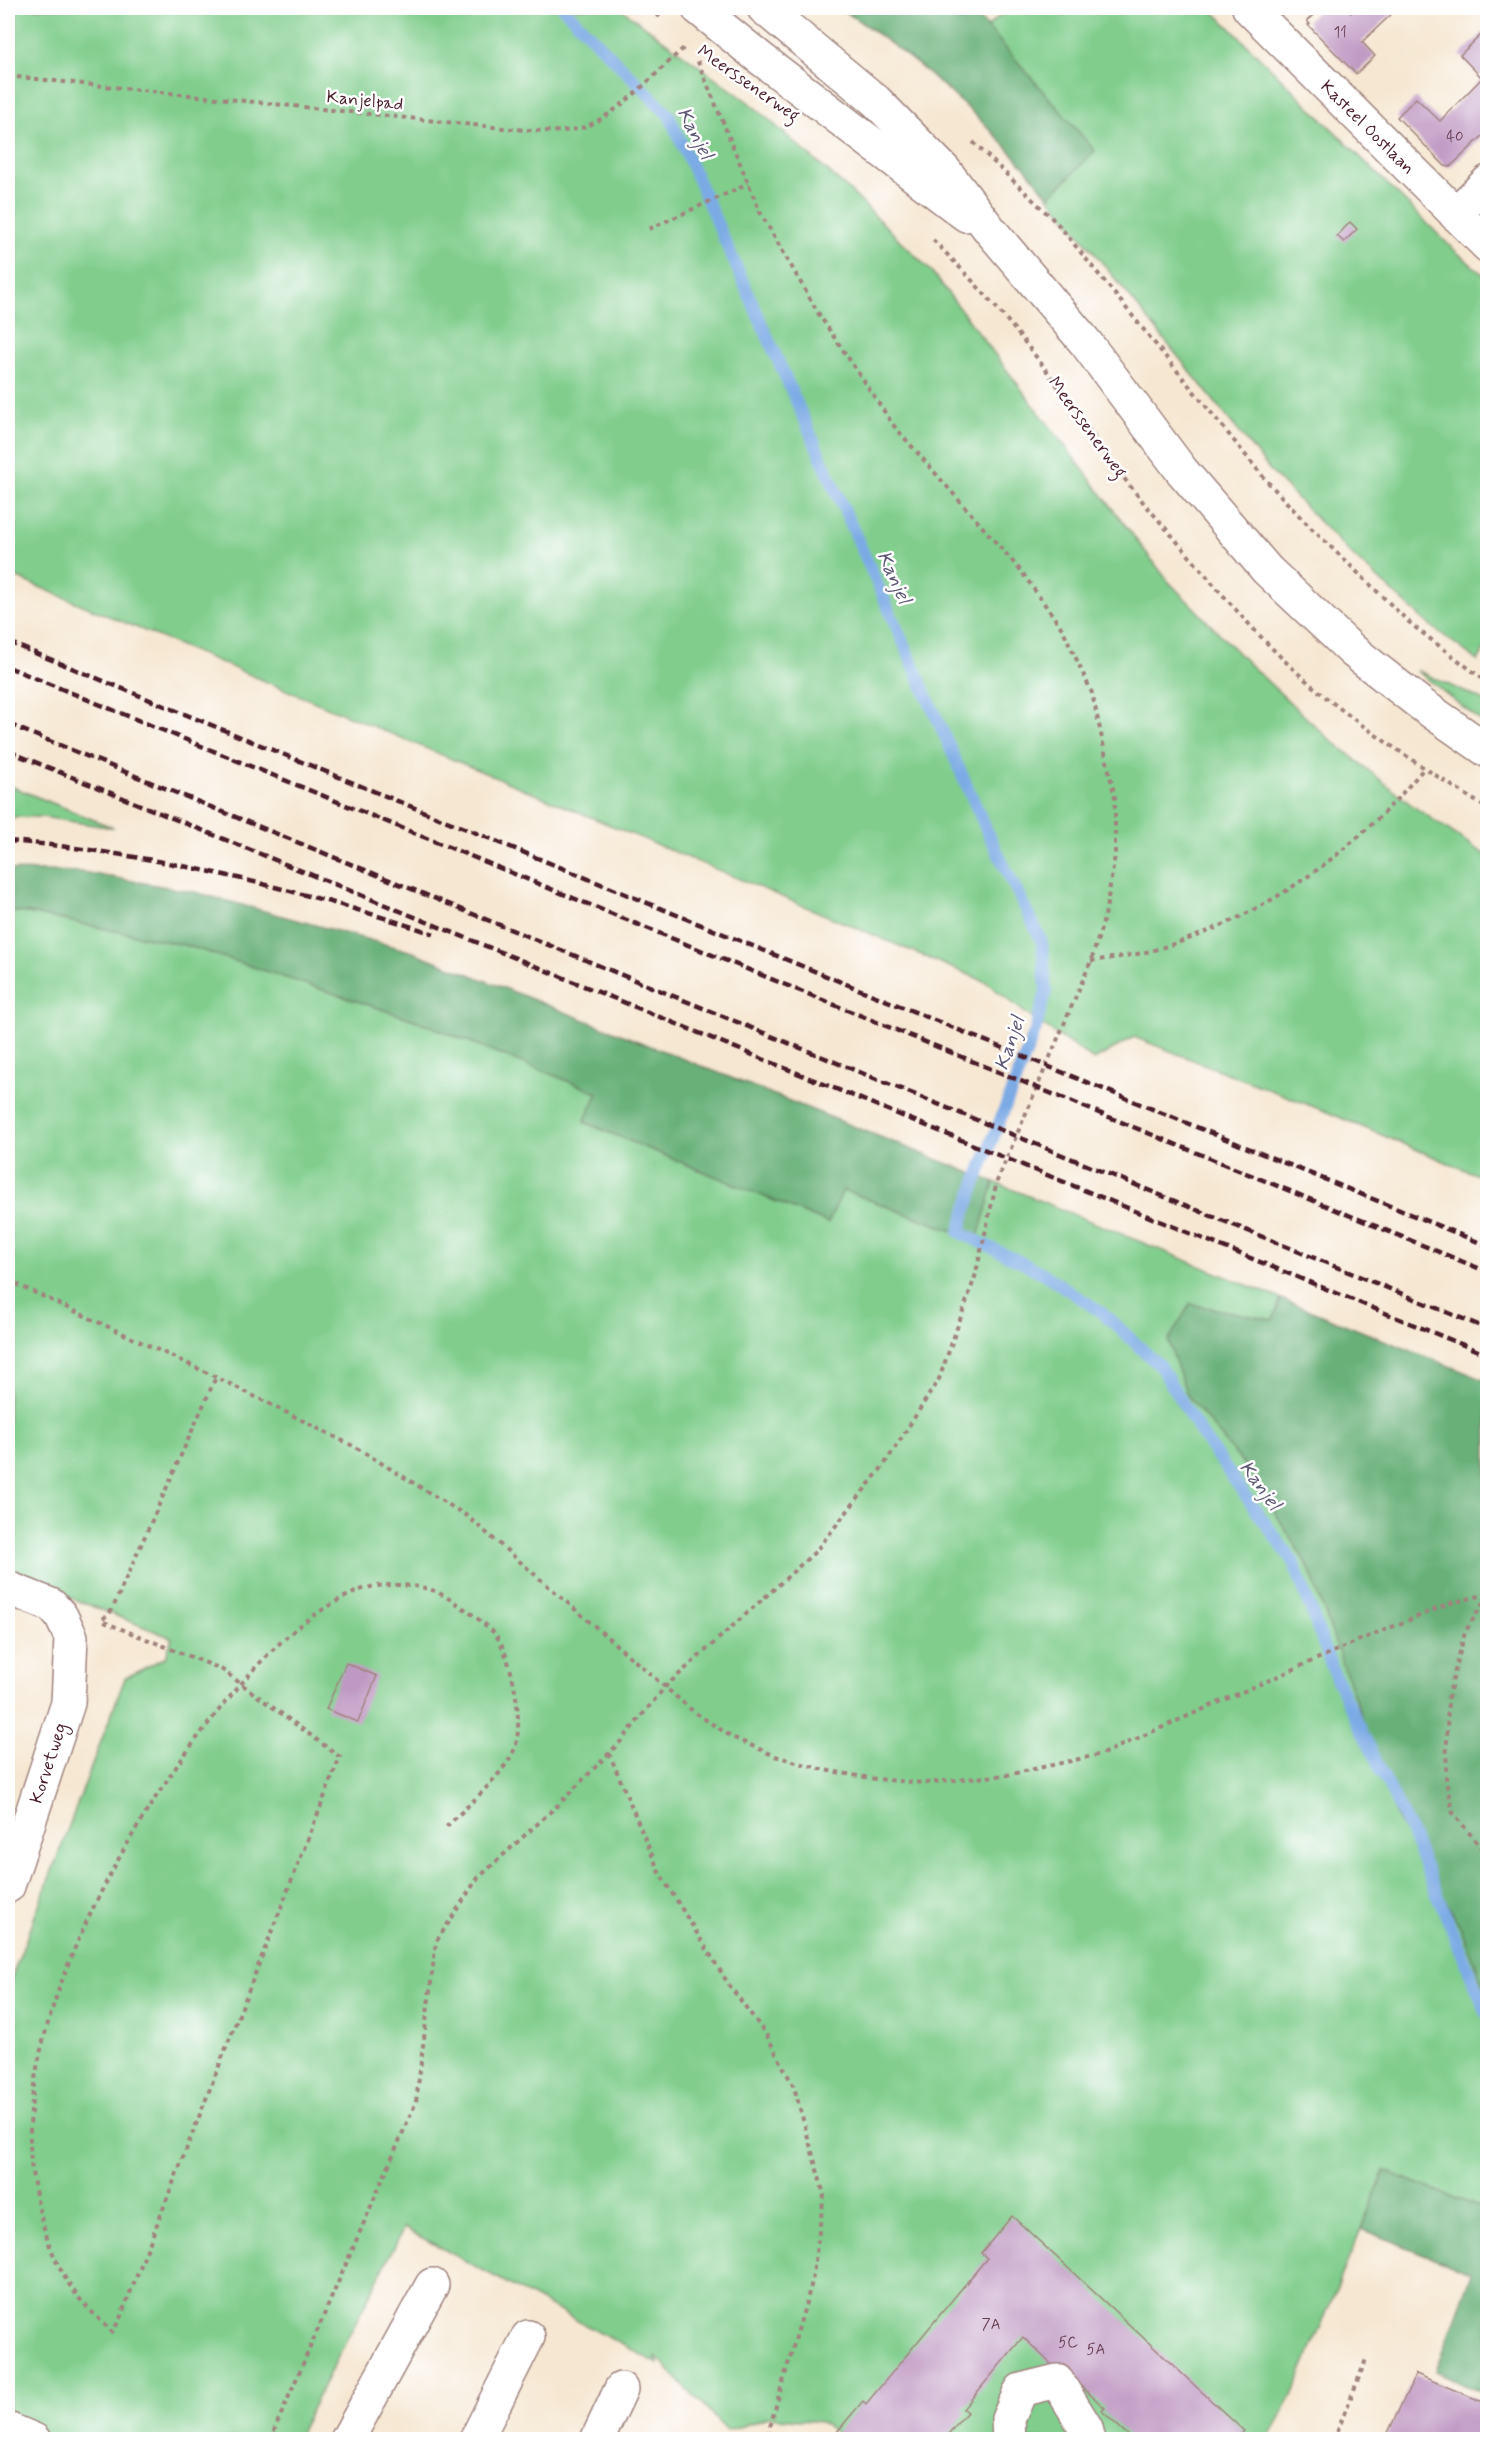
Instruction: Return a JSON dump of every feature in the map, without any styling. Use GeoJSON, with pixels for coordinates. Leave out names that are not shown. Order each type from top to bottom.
{"type":"FeatureCollection","features":[{"type":"Feature","properties":{"kind":"street","name":"Meerssenerweg"},"geometry":{"type":"LineString","coordinates":[[699,8],[951,205],[990,230]]}},
{"type":"Feature","properties":{"kind":"street","name":"Meerssenerweg"},"geometry":{"type":"LineString","coordinates":[[764,8],[876,101],[945,171],[990,230],[1086,343],[1182,471],[1267,570],[1353,651],[1422,705],[1488,751]]}},
{"type":"Feature","properties":{"kind":"street","name":"Kasteel Oostlaan"},"geometry":{"type":"LineString","coordinates":[[1251,8],[1488,246]]}},
{"type":"Feature","properties":{"kind":"street"},"geometry":{"type":"LineString","coordinates":[[1455,214],[1488,182]]}},
{"type":"Feature","properties":{"kind":"street","name":"Korvetweg"},"geometry":{"type":"LineString","coordinates":[[8,1588],[51,1605],[62,1616],[71,1637],[68,1703],[8,1886]]}},
{"type":"Feature","properties":{"kind":"street"},"geometry":{"type":"LineString","coordinates":[[347,2439],[432,2285]]}},
{"type":"Feature","properties":{"kind":"street"},"geometry":{"type":"LineString","coordinates":[[476,2439],[528,2337]]}},
{"type":"Feature","properties":{"kind":"street"},"geometry":{"type":"LineString","coordinates":[[1009,2439],[1008,2419],[1021,2390],[1057,2381],[1086,2428],[1089,2439]]}},
{"type":"Feature","properties":{"kind":"street"},"geometry":{"type":"LineString","coordinates":[[597,2439],[621,2389]]}},
{"type":"Feature","properties":{"kind":"street"},"geometry":{"type":"LineString","coordinates":[[8,2429],[34,2439]]}},
{"type":"Feature","properties":{"kind":"path","name":"Kanjelpad"},"geometry":{"type":"LineString","coordinates":[[8,76],[512,129],[561,131],[580,128],[594,122],[616,107],[691,42]]}},
{"type":"Feature","properties":{"kind":"path"},"geometry":{"type":"LineString","coordinates":[[270,2439],[416,2102],[436,1942],[477,1879],[558,1805],[609,1753],[665,1687],[815,1552],[884,1465],[939,1378],[975,1277],[998,1181],[1091,961],[1105,916],[1114,855],[1115,798],[1092,693],[1063,630],[1021,571],[918,454],[882,408],[820,316],[760,212],[695,52]]}},
{"type":"Feature","properties":{"kind":"path"},"geometry":{"type":"LineString","coordinates":[[969,139],[996,162],[1057,224],[1265,479],[1305,522],[1412,625],[1488,683]]}},
{"type":"Feature","properties":{"kind":"path"},"geometry":{"type":"LineString","coordinates":[[649,229],[748,183]]}},
{"type":"Feature","properties":{"kind":"path","name":"Meerssenerweg"},"geometry":{"type":"LineString","coordinates":[[931,238],[984,292],[1031,350],[1149,509],[1231,603],[1290,666],[1352,716],[1424,768],[1488,809]]}},
{"type":"Feature","properties":{"kind":"path"},"geometry":{"type":"LineString","coordinates":[[1091,961],[1150,951],[1214,928],[1289,889],[1367,831],[1424,768]]}},
{"type":"Feature","properties":{"kind":"path"},"geometry":{"type":"LineString","coordinates":[[8,1280],[216,1377],[355,1447],[467,1516],[694,1712],[732,1737],[775,1756],[876,1779],[925,1783],[1007,1775],[1102,1754],[1362,1639],[1451,1603],[1488,1595]]}},
{"type":"Feature","properties":{"kind":"path"},"geometry":{"type":"LineString","coordinates":[[216,1377],[112,1610],[101,1621],[221,1669],[241,1683],[340,1757],[119,2321],[112,2332],[73,2290],[45,2234],[32,2176],[35,2078],[48,2026],[69,1961],[119,1858],[164,1783],[196,1737],[241,1683],[301,1625],[330,1605],[366,1588],[401,1586],[432,1590],[470,1614],[496,1635],[512,1677],[519,1710],[515,1748],[491,1783],[445,1828]]}},
{"type":"Feature","properties":{"kind":"path"},"geometry":{"type":"LineString","coordinates":[[1488,1595],[1465,1632],[1448,1698],[1446,1780],[1453,1812],[1488,1856]]}},
{"type":"Feature","properties":{"kind":"path"},"geometry":{"type":"LineString","coordinates":[[609,1753],[659,1872],[729,1985],[766,2034],[794,2087],[824,2195],[812,2282],[766,2439]]}},
{"type":"Feature","properties":{"kind":"path"},"geometry":{"type":"LineString","coordinates":[[1334,2439],[1367,2357]]}},
{"type":"Feature","properties":{"kind":"green space"},"geometry":{"type":"Polygon","coordinates":[[[8,8],[620,8],[751,104],[849,190],[932,272],[1168,581],[1248,663],[1326,736],[1413,806],[1487,856],[1487,1179],[1322,1110],[1134,1037],[1094,1060],[1029,1016],[986,982],[8,574],[8,8]]]}},
{"type":"Feature","properties":{"kind":"green space"},"geometry":{"type":"Polygon","coordinates":[[[840,8],[971,8],[1095,151],[1049,197],[1003,143],[952,94],[898,49],[840,8]]]}},
{"type":"Feature","properties":{"kind":"green space"},"geometry":{"type":"Polygon","coordinates":[[[1008,8],[1210,8],[1452,248],[1487,278],[1488,643],[1478,661],[1426,622],[1354,557],[1273,474],[1049,197],[1095,151],[987,27],[1008,8]]]}},
{"type":"Feature","properties":{"kind":"green space"},"geometry":{"type":"Polygon","coordinates":[[[1416,670],[1487,702],[1487,726],[1416,670]]]}},
{"type":"Feature","properties":{"kind":"green space"},"geometry":{"type":"Polygon","coordinates":[[[8,785],[114,828],[42,817],[8,817],[8,785]]]}},
{"type":"Feature","properties":{"kind":"green space"},"geometry":{"type":"Polygon","coordinates":[[[8,870],[82,872],[195,892],[413,952],[994,1182],[977,1240],[843,1190],[828,1223],[584,1122],[598,1093],[415,1020],[189,946],[29,913],[8,911],[8,870]]]}},
{"type":"Feature","properties":{"kind":"green space"},"geometry":{"type":"Polygon","coordinates":[[[8,911],[29,913],[189,946],[415,1020],[598,1093],[584,1122],[828,1223],[843,1190],[977,1240],[994,1182],[1281,1299],[1273,1321],[1190,1304],[1187,1395],[1253,1476],[1309,1568],[1397,1818],[1460,1926],[1487,1995],[1487,2210],[1385,2171],[1292,2396],[1269,2439],[846,2440],[821,2422],[769,2417],[727,2431],[655,2356],[658,2364],[404,2228],[296,2439],[55,2439],[8,2421],[8,1987],[125,1678],[166,1657],[172,1638],[8,1573],[8,911]]]}},
{"type":"Feature","properties":{"kind":"green space"},"geometry":{"type":"Polygon","coordinates":[[[1281,1299],[1487,1381],[1487,1995],[1460,1926],[1397,1818],[1309,1568],[1253,1476],[1187,1395],[1168,1341],[1190,1304],[1273,1320],[1281,1299]]]}},
{"type":"Feature","properties":{"kind":"green space"},"geometry":{"type":"Polygon","coordinates":[[[1385,2171],[1487,2210],[1487,2394],[1436,2371],[1472,2273],[1361,2229],[1385,2171]]]}},
{"type":"Feature","properties":{"kind":"building"},"geometry":{"type":"Polygon","coordinates":[[[1320,8],[1345,8],[1351,13],[1357,8],[1398,8],[1362,42],[1375,56],[1356,74],[1308,25],[1310,24],[1307,21],[1320,8]]]}},
{"type":"Feature","properties":{"kind":"building"},"geometry":{"type":"Polygon","coordinates":[[[1488,28],[1488,131],[1450,167],[1445,166],[1397,117],[1416,98],[1440,121],[1482,78],[1460,55],[1488,28]]]}},
{"type":"Feature","properties":{"kind":"building"},"geometry":{"type":"Polygon","coordinates":[[[1350,222],[1357,229],[1344,242],[1337,236],[1350,222]]]}},
{"type":"Feature","properties":{"kind":"building"},"geometry":{"type":"Polygon","coordinates":[[[346,1663],[377,1676],[358,1722],[326,1709],[346,1663]]]}},
{"type":"Feature","properties":{"kind":"building"},"geometry":{"type":"Polygon","coordinates":[[[1012,2216],[1244,2431],[1237,2439],[1138,2439],[1134,2436],[1132,2439],[1102,2411],[1105,2408],[1059,2366],[1056,2369],[1023,2337],[963,2409],[967,2412],[944,2439],[831,2439],[863,2401],[866,2404],[987,2258],[981,2253],[1012,2216]]]}},
{"type":"Feature","properties":{"kind":"building"},"geometry":{"type":"Polygon","coordinates":[[[1416,2374],[1488,2404],[1488,2439],[1385,2439],[1416,2374]]]}},
{"type":"Feature","properties":{"kind":"waterway","name":"Kanjel"},"geometry":{"type":"LineString","coordinates":[[563,8],[669,115],[987,831],[1042,942],[1046,991],[1035,1031],[975,1184],[959,1232],[1041,1272],[1104,1314],[1160,1366],[1204,1438],[1294,1563],[1335,1676],[1409,1828],[1488,2016]]}},
{"type":"Feature","properties":{"kind":"railway"},"geometry":{"type":"LineString","coordinates":[[8,642],[1488,1246]]}},
{"type":"Feature","properties":{"kind":"railway"},"geometry":{"type":"LineString","coordinates":[[8,667],[1488,1272]]}},
{"type":"Feature","properties":{"kind":"railway"},"geometry":{"type":"LineString","coordinates":[[8,724],[1488,1329]]}},
{"type":"Feature","properties":{"kind":"railway"},"geometry":{"type":"LineString","coordinates":[[8,751],[1488,1355]]}},
{"type":"Feature","properties":{"kind":"railway"},"geometry":{"type":"LineString","coordinates":[[8,841],[62,846],[170,863],[330,902],[434,934]]}}]}
